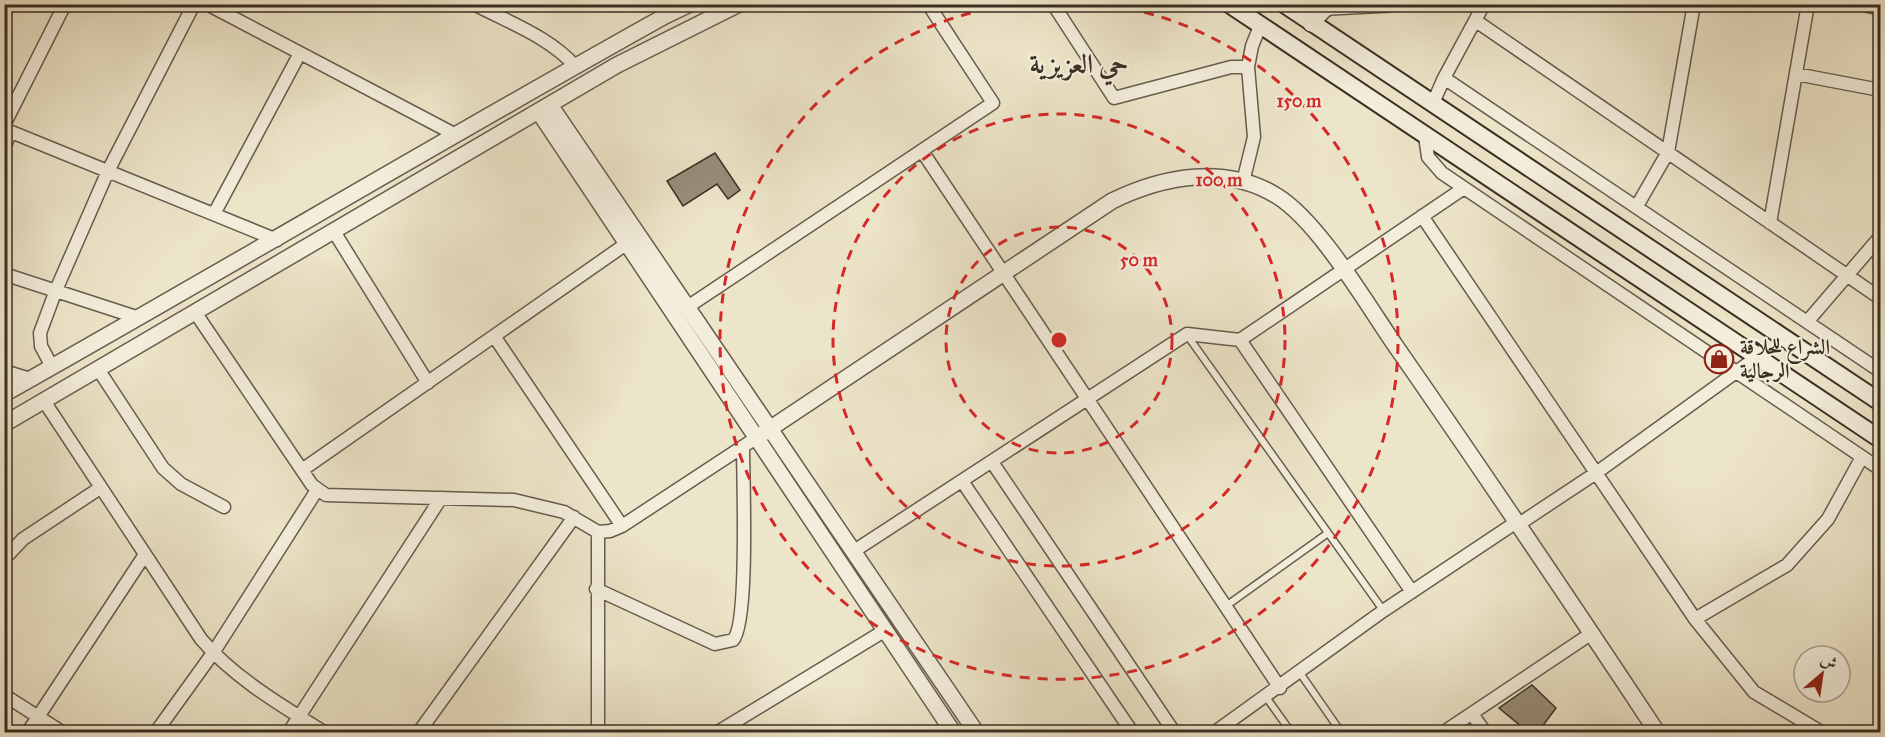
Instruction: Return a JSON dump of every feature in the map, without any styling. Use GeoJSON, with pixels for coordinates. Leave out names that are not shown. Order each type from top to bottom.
{"type":"FeatureCollection","features":[{"type":"Feature","properties":{"kind":"main road"},"geometry":{"type":"LineString","coordinates":[[1229,4],[1881,439]]}},
{"type":"Feature","properties":{"kind":"main road"},"geometry":{"type":"LineString","coordinates":[[1284,4],[1881,402]]}},
{"type":"Feature","properties":{"kind":"street"},"geometry":{"type":"LineString","coordinates":[[4,147],[7,128],[65,4]]}},
{"type":"Feature","properties":{"kind":"street"},"geometry":{"type":"LineString","coordinates":[[52,367],[41,346],[40,333],[56,290],[108,171],[194,4]]}},
{"type":"Feature","properties":{"kind":"street"},"geometry":{"type":"LineString","coordinates":[[207,4],[456,135]]}},
{"type":"Feature","properties":{"kind":"street"},"geometry":{"type":"LineString","coordinates":[[474,4],[543,40],[567,57],[576,67]]}},
{"type":"Feature","properties":{"kind":"street"},"geometry":{"type":"LineString","coordinates":[[4,394],[690,4]]}},
{"type":"Feature","properties":{"kind":"street"},"geometry":{"type":"LineString","coordinates":[[4,424],[617,65],[739,4]]}},
{"type":"Feature","properties":{"kind":"street"},"geometry":{"type":"LineString","coordinates":[[689,306],[993,103],[928,4]]}},
{"type":"Feature","properties":{"kind":"street"},"geometry":{"type":"LineString","coordinates":[[1053,4],[1114,98],[1231,67],[1248,67]]}},
{"type":"Feature","properties":{"kind":"street"},"geometry":{"type":"LineString","coordinates":[[1311,24],[1325,9],[1331,7],[1390,4]]}},
{"type":"Feature","properties":{"kind":"street"},"geometry":{"type":"LineString","coordinates":[[1433,103],[1484,4]]}},
{"type":"Feature","properties":{"kind":"street"},"geometry":{"type":"LineString","coordinates":[[1637,206],[1668,152],[1694,4]]}},
{"type":"Feature","properties":{"kind":"street"},"geometry":{"type":"LineString","coordinates":[[1770,223],[1808,4]]}},
{"type":"Feature","properties":{"kind":"street"},"geometry":{"type":"LineString","coordinates":[[1866,4],[1881,7]]}},
{"type":"Feature","properties":{"kind":"street"},"geometry":{"type":"LineString","coordinates":[[1476,21],[1881,298]]}},
{"type":"Feature","properties":{"kind":"street"},"geometry":{"type":"LineString","coordinates":[[1243,182],[1254,137],[1248,67],[1252,46],[1260,26]]}},
{"type":"Feature","properties":{"kind":"street"},"geometry":{"type":"LineString","coordinates":[[214,214],[300,53]]}},
{"type":"Feature","properties":{"kind":"street"},"geometry":{"type":"LineString","coordinates":[[1796,74],[1881,90]]}},
{"type":"Feature","properties":{"kind":"street"},"geometry":{"type":"LineString","coordinates":[[1444,78],[1881,371]]}},
{"type":"Feature","properties":{"kind":"street"},"geometry":{"type":"LineString","coordinates":[[544,109],[750,442],[953,732]]}},
{"type":"Feature","properties":{"kind":"street"},"geometry":{"type":"LineString","coordinates":[[544,109],[689,306],[976,732]]}},
{"type":"Feature","properties":{"kind":"street"},"geometry":{"type":"LineString","coordinates":[[7,128],[278,240]]}},
{"type":"Feature","properties":{"kind":"street"},"geometry":{"type":"LineString","coordinates":[[1425,136],[1428,157],[1432,165],[1881,469]]}},
{"type":"Feature","properties":{"kind":"street"},"geometry":{"type":"LineString","coordinates":[[922,151],[1089,398],[1280,688]]}},
{"type":"Feature","properties":{"kind":"street"},"geometry":{"type":"LineString","coordinates":[[195,312],[317,490],[332,496],[514,500],[551,507],[574,517],[597,532],[622,526],[1112,201],[1134,190],[1193,177],[1211,176],[1243,182],[1276,195],[1305,219],[1519,523],[1657,732]]}},
{"type":"Feature","properties":{"kind":"street"},"geometry":{"type":"LineString","coordinates":[[854,551],[1187,334],[1240,340],[1464,188]]}},
{"type":"Feature","properties":{"kind":"street"},"geometry":{"type":"LineString","coordinates":[[1422,216],[1695,620],[1754,692],[1821,732]]}},
{"type":"Feature","properties":{"kind":"street"},"geometry":{"type":"LineString","coordinates":[[333,230],[428,383]]}},
{"type":"Feature","properties":{"kind":"street"},"geometry":{"type":"LineString","coordinates":[[1807,322],[1881,237]]}},
{"type":"Feature","properties":{"kind":"street"},"geometry":{"type":"LineString","coordinates":[[302,470],[626,244]]}},
{"type":"Feature","properties":{"kind":"street"},"geometry":{"type":"LineString","coordinates":[[4,274],[139,318]]}},
{"type":"Feature","properties":{"kind":"street"},"geometry":{"type":"LineString","coordinates":[[494,336],[622,526]]}},
{"type":"Feature","properties":{"kind":"street"},"geometry":{"type":"LineString","coordinates":[[1240,340],[1412,592]]}},
{"type":"Feature","properties":{"kind":"street"},"geometry":{"type":"LineString","coordinates":[[1215,732],[1280,688],[1383,611],[1596,473],[1757,357]]}},
{"type":"Feature","properties":{"kind":"street"},"geometry":{"type":"LineString","coordinates":[[98,369],[163,468],[181,484],[224,507]]}},
{"type":"Feature","properties":{"kind":"street"},"geometry":{"type":"LineString","coordinates":[[4,371],[30,380]]}},
{"type":"Feature","properties":{"kind":"street"},"geometry":{"type":"LineString","coordinates":[[44,401],[187,621],[213,653],[299,717],[324,732]]}},
{"type":"Feature","properties":{"kind":"street"},"geometry":{"type":"LineString","coordinates":[[596,589],[715,644],[724,644],[733,640],[740,631],[750,442]]}},
{"type":"Feature","properties":{"kind":"street"},"geometry":{"type":"LineString","coordinates":[[1695,620],[1787,565],[1828,519],[1862,457]]}},
{"type":"Feature","properties":{"kind":"street"},"geometry":{"type":"LineString","coordinates":[[992,462],[1174,732]]}},
{"type":"Feature","properties":{"kind":"street"},"geometry":{"type":"LineString","coordinates":[[962,481],[1132,732]]}},
{"type":"Feature","properties":{"kind":"street"},"geometry":{"type":"LineString","coordinates":[[4,559],[23,539],[100,488]]}},
{"type":"Feature","properties":{"kind":"street"},"geometry":{"type":"LineString","coordinates":[[156,732],[213,653],[317,490]]}},
{"type":"Feature","properties":{"kind":"street"},"geometry":{"type":"LineString","coordinates":[[289,732],[441,498]]}},
{"type":"Feature","properties":{"kind":"street"},"geometry":{"type":"LineString","coordinates":[[419,732],[574,517]]}},
{"type":"Feature","properties":{"kind":"street"},"geometry":{"type":"LineString","coordinates":[[597,532],[598,732]]}},
{"type":"Feature","properties":{"kind":"street"},"geometry":{"type":"LineString","coordinates":[[28,732],[144,556]]}},
{"type":"Feature","properties":{"kind":"street"},"geometry":{"type":"LineString","coordinates":[[718,732],[884,631]]}},
{"type":"Feature","properties":{"kind":"street"},"geometry":{"type":"LineString","coordinates":[[1444,732],[1592,633]]}},
{"type":"Feature","properties":{"kind":"street"},"geometry":{"type":"LineString","coordinates":[[4,695],[62,732]]}},
{"type":"Feature","properties":{"kind":"street"},"geometry":{"type":"LineString","coordinates":[[1472,714],[1485,732]]}},
{"type":"Feature","properties":{"kind":"lane"},"geometry":{"type":"LineString","coordinates":[[1187,334],[1383,611]]}},
{"type":"Feature","properties":{"kind":"lane"},"geometry":{"type":"LineString","coordinates":[[1226,606],[1328,533]]}},
{"type":"Feature","properties":{"kind":"lane"},"geometry":{"type":"LineString","coordinates":[[1300,673],[1341,732]]}},
{"type":"Feature","properties":{"kind":"lane"},"geometry":{"type":"LineString","coordinates":[[1266,697],[1290,732]]}},
{"type":"Feature","properties":{"kind":"building"},"geometry":{"type":"Polygon","coordinates":[[[715,153],[740,190],[728,199],[717,184],[683,206],[667,181],[715,153]]]}},
{"type":"Feature","properties":{"kind":"building"},"geometry":{"type":"Polygon","coordinates":[[[1532,685],[1556,708],[1538,732],[1528,732],[1499,708],[1532,685]]]}},
{"type":"Feature","properties":{"kind":"place","name":"الشراع للحلاقة الرجالية"},"geometry":{"type":"Point","coordinates":[1719,359]}},
{"type":"Feature","properties":{"kind":"district","name":"حي العزيزية"},"geometry":{"type":"Point","coordinates":[1079,63]}}]}
